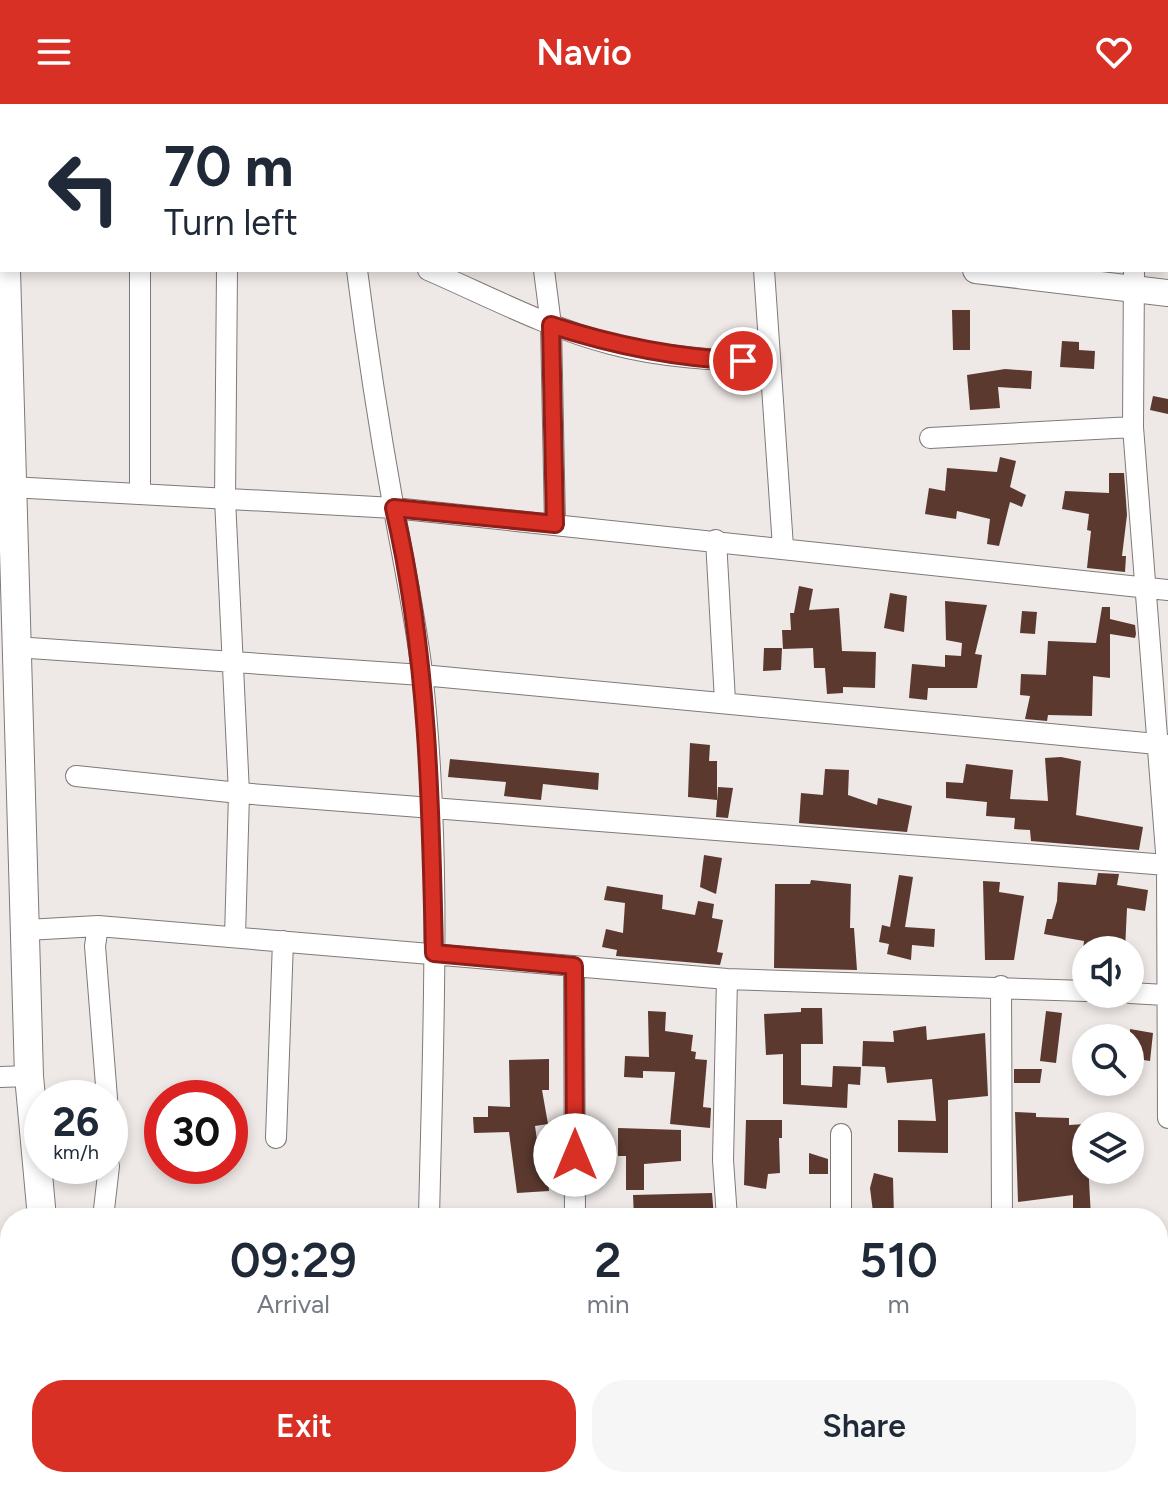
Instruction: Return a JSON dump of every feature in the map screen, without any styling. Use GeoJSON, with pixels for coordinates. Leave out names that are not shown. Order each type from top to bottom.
{"type":"FeatureCollection","features":[{"type":"Feature","properties":{"kind":"main road"},"geometry":{"type":"LineString","coordinates":[[6,272],[29,1076],[41,1208]]}},
{"type":"Feature","properties":{"kind":"street"},"geometry":{"type":"LineString","coordinates":[[140,272],[140,494]]}},
{"type":"Feature","properties":{"kind":"street"},"geometry":{"type":"LineString","coordinates":[[227,272],[225,499],[230,661],[239,793],[235,937]]}},
{"type":"Feature","properties":{"kind":"street"},"geometry":{"type":"LineString","coordinates":[[357,272],[373,391],[411,583],[422,675],[432,808],[434,953],[429,1208]]}},
{"type":"Feature","properties":{"kind":"street"},"geometry":{"type":"LineString","coordinates":[[432,272],[551,325],[612,345],[689,359],[770,362]]}},
{"type":"Feature","properties":{"kind":"street"},"geometry":{"type":"LineString","coordinates":[[544,272],[551,325],[555,524]]}},
{"type":"Feature","properties":{"kind":"street"},"geometry":{"type":"LineString","coordinates":[[764,272],[783,547]]}},
{"type":"Feature","properties":{"kind":"street"},"geometry":{"type":"LineString","coordinates":[[1008,272],[1135,280],[1168,293]]}},
{"type":"Feature","properties":{"kind":"street"},"geometry":{"type":"LineString","coordinates":[[1135,280],[1133,427],[1163,745],[1168,1118]]}},
{"type":"Feature","properties":{"kind":"street"},"geometry":{"type":"LineString","coordinates":[[930,438],[1133,427]]}},
{"type":"Feature","properties":{"kind":"street"},"geometry":{"type":"LineString","coordinates":[[11,487],[394,508],[1168,590]]}},
{"type":"Feature","properties":{"kind":"street"},"geometry":{"type":"LineString","coordinates":[[716,540],[725,701]]}},
{"type":"Feature","properties":{"kind":"street"},"geometry":{"type":"LineString","coordinates":[[15,647],[422,675],[725,701],[1163,745]]}},
{"type":"Feature","properties":{"kind":"street"},"geometry":{"type":"LineString","coordinates":[[76,776],[239,793],[1167,865]]}},
{"type":"Feature","properties":{"kind":"street"},"geometry":{"type":"LineString","coordinates":[[98,926],[95,946],[106,1080]]}},
{"type":"Feature","properties":{"kind":"street"},"geometry":{"type":"LineString","coordinates":[[26,930],[98,926],[727,979],[1072,990]]}},
{"type":"Feature","properties":{"kind":"street"},"geometry":{"type":"LineString","coordinates":[[276,1138],[283,941]]}},
{"type":"Feature","properties":{"kind":"street"},"geometry":{"type":"LineString","coordinates":[[574,966],[575,1208]]}},
{"type":"Feature","properties":{"kind":"street"},"geometry":{"type":"LineString","coordinates":[[726,1208],[723,1160],[727,979]]}},
{"type":"Feature","properties":{"kind":"street"},"geometry":{"type":"LineString","coordinates":[[1001,986],[1002,1208]]}},
{"type":"Feature","properties":{"kind":"street"},"geometry":{"type":"LineString","coordinates":[[1144,994],[1165,995]]}},
{"type":"Feature","properties":{"kind":"street"},"geometry":{"type":"LineString","coordinates":[[0,1077],[29,1076]]}},
{"type":"Feature","properties":{"kind":"street"},"geometry":{"type":"LineString","coordinates":[[841,1134],[841,1208]]}},
{"type":"Feature","properties":{"kind":"street"},"geometry":{"type":"LineString","coordinates":[[104,1208],[107,1184]]}},
{"type":"Feature","properties":{"kind":"building"},"geometry":{"type":"Polygon","coordinates":[[[952,310],[970,310],[970,350],[953,350],[952,310]]]}},
{"type":"Feature","properties":{"kind":"building"},"geometry":{"type":"Polygon","coordinates":[[[1062,341],[1079,342],[1079,350],[1095,351],[1094,369],[1060,367],[1062,341]]]}},
{"type":"Feature","properties":{"kind":"building"},"geometry":{"type":"Polygon","coordinates":[[[1005,369],[1032,371],[1031,389],[998,387],[1000,408],[970,410],[967,375],[1005,369]]]}},
{"type":"Feature","properties":{"kind":"building"},"geometry":{"type":"Polygon","coordinates":[[[1153,396],[1168,399],[1168,414],[1150,410],[1153,396]]]}},
{"type":"Feature","properties":{"kind":"building"},"geometry":{"type":"Polygon","coordinates":[[[1000,457],[1016,461],[1010,487],[1026,495],[1022,507],[1010,502],[999,546],[987,544],[990,519],[957,511],[956,519],[925,514],[929,488],[945,491],[947,468],[997,472],[1000,457]]]}},
{"type":"Feature","properties":{"kind":"building"},"geometry":{"type":"Polygon","coordinates":[[[1109,473],[1124,473],[1127,515],[1122,556],[1126,556],[1125,572],[1087,568],[1091,531],[1087,530],[1089,514],[1062,509],[1065,491],[1109,493],[1109,473]]]}},
{"type":"Feature","properties":{"kind":"building"},"geometry":{"type":"Polygon","coordinates":[[[799,586],[813,589],[809,610],[839,608],[842,651],[876,652],[875,688],[843,687],[843,693],[827,694],[825,668],[814,668],[813,648],[783,649],[782,630],[791,630],[790,613],[794,613],[799,586]]]}},
{"type":"Feature","properties":{"kind":"building"},"geometry":{"type":"Polygon","coordinates":[[[890,593],[907,596],[904,632],[884,628],[890,593]]]}},
{"type":"Feature","properties":{"kind":"building"},"geometry":{"type":"Polygon","coordinates":[[[945,601],[987,605],[975,654],[982,655],[977,688],[928,688],[927,700],[909,698],[912,664],[945,667],[945,655],[961,656],[962,643],[946,640],[945,601]]]}},
{"type":"Feature","properties":{"kind":"building"},"geometry":{"type":"Polygon","coordinates":[[[1102,607],[1110,607],[1110,619],[1135,625],[1136,634],[1135,638],[1110,634],[1110,678],[1093,676],[1092,716],[1048,715],[1047,721],[1025,719],[1030,696],[1020,695],[1021,674],[1046,675],[1048,641],[1096,643],[1102,607]]]}},
{"type":"Feature","properties":{"kind":"building"},"geometry":{"type":"Polygon","coordinates":[[[1022,611],[1037,612],[1035,634],[1020,633],[1022,611]]]}},
{"type":"Feature","properties":{"kind":"building"},"geometry":{"type":"Polygon","coordinates":[[[764,648],[782,648],[781,670],[763,671],[764,648]]]}},
{"type":"Feature","properties":{"kind":"building"},"geometry":{"type":"Polygon","coordinates":[[[690,743],[710,745],[709,761],[717,761],[717,800],[688,797],[690,743]]]}},
{"type":"Feature","properties":{"kind":"building"},"geometry":{"type":"Polygon","coordinates":[[[1045,758],[1081,761],[1076,815],[1143,827],[1139,850],[1031,841],[1030,830],[1014,829],[1015,818],[986,816],[987,802],[946,798],[946,782],[963,783],[966,764],[1013,770],[1010,799],[1048,801],[1045,758]]]}},
{"type":"Feature","properties":{"kind":"building"},"geometry":{"type":"Polygon","coordinates":[[[450,759],[599,773],[598,790],[543,784],[541,800],[504,796],[506,782],[448,777],[450,759]]]}},
{"type":"Feature","properties":{"kind":"building"},"geometry":{"type":"Polygon","coordinates":[[[825,769],[849,770],[848,795],[877,805],[878,798],[912,806],[907,832],[799,823],[801,793],[823,795],[825,769]]]}},
{"type":"Feature","properties":{"kind":"building"},"geometry":{"type":"Polygon","coordinates":[[[718,787],[733,788],[728,818],[716,817],[718,787]]]}},
{"type":"Feature","properties":{"kind":"building"},"geometry":{"type":"Polygon","coordinates":[[[704,855],[722,858],[716,894],[700,887],[704,855]]]}},
{"type":"Feature","properties":{"kind":"building"},"geometry":{"type":"Polygon","coordinates":[[[1098,873],[1119,874],[1117,885],[1148,890],[1145,911],[1127,908],[1126,936],[1072,936],[1072,939],[1044,934],[1047,919],[1052,919],[1057,901],[1058,882],[1096,885],[1098,873]]]}},
{"type":"Feature","properties":{"kind":"building"},"geometry":{"type":"Polygon","coordinates":[[[899,875],[913,877],[905,927],[935,929],[934,947],[912,945],[911,960],[887,954],[889,944],[879,942],[882,925],[890,927],[899,875]]]}},
{"type":"Feature","properties":{"kind":"building"},"geometry":{"type":"Polygon","coordinates":[[[811,880],[851,884],[850,928],[854,928],[857,970],[774,968],[775,884],[810,884],[811,880]]]}},
{"type":"Feature","properties":{"kind":"building"},"geometry":{"type":"Polygon","coordinates":[[[983,881],[1000,882],[999,892],[1024,896],[1014,960],[985,960],[983,881]]]}},
{"type":"Feature","properties":{"kind":"building"},"geometry":{"type":"Polygon","coordinates":[[[607,886],[663,895],[662,909],[695,915],[698,901],[714,904],[712,918],[723,920],[717,952],[723,953],[720,965],[616,956],[617,950],[602,947],[606,929],[623,933],[625,903],[604,900],[607,886]]]}},
{"type":"Feature","properties":{"kind":"building"},"geometry":{"type":"Polygon","coordinates":[[[801,1008],[822,1008],[823,1044],[801,1044],[801,1085],[832,1087],[833,1066],[861,1067],[860,1085],[848,1084],[847,1108],[783,1104],[783,1054],[766,1055],[764,1014],[801,1012],[801,1008]]]}},
{"type":"Feature","properties":{"kind":"building"},"geometry":{"type":"Polygon","coordinates":[[[648,1011],[666,1012],[665,1031],[693,1035],[691,1051],[696,1052],[695,1059],[707,1060],[703,1107],[711,1108],[710,1128],[670,1124],[675,1072],[643,1071],[643,1078],[624,1077],[625,1056],[649,1057],[648,1011]]]}},
{"type":"Feature","properties":{"kind":"building"},"geometry":{"type":"Polygon","coordinates":[[[1046,1011],[1062,1013],[1056,1063],[1040,1061],[1046,1011]]]}},
{"type":"Feature","properties":{"kind":"building"},"geometry":{"type":"Polygon","coordinates":[[[926,1026],[927,1040],[985,1033],[988,1096],[948,1100],[948,1153],[898,1152],[898,1120],[936,1121],[932,1079],[887,1083],[885,1067],[862,1066],[863,1041],[894,1042],[893,1031],[926,1026]]]}},
{"type":"Feature","properties":{"kind":"building"},"geometry":{"type":"Polygon","coordinates":[[[1144,1031],[1153,1033],[1150,1061],[1144,1060],[1144,1031]]]}},
{"type":"Feature","properties":{"kind":"building"},"geometry":{"type":"Polygon","coordinates":[[[549,1059],[549,1090],[542,1090],[548,1124],[535,1126],[539,1154],[555,1151],[557,1165],[547,1167],[549,1191],[517,1193],[509,1132],[474,1133],[473,1117],[488,1117],[488,1106],[510,1107],[509,1060],[549,1059]]]}},
{"type":"Feature","properties":{"kind":"building"},"geometry":{"type":"Polygon","coordinates":[[[1014,1069],[1042,1069],[1040,1083],[1014,1083],[1014,1069]]]}},
{"type":"Feature","properties":{"kind":"building"},"geometry":{"type":"Polygon","coordinates":[[[1015,1112],[1036,1113],[1036,1117],[1069,1118],[1069,1125],[1072,1125],[1072,1184],[1089,1184],[1090,1208],[1073,1208],[1073,1195],[1018,1202],[1015,1112]]]}},
{"type":"Feature","properties":{"kind":"building"},"geometry":{"type":"Polygon","coordinates":[[[746,1120],[782,1120],[780,1173],[768,1174],[766,1189],[744,1185],[746,1120]]]}},
{"type":"Feature","properties":{"kind":"building"},"geometry":{"type":"Polygon","coordinates":[[[618,1128],[681,1130],[681,1161],[644,1164],[644,1190],[626,1190],[626,1156],[618,1156],[618,1128]]]}},
{"type":"Feature","properties":{"kind":"building"},"geometry":{"type":"Polygon","coordinates":[[[809,1153],[828,1159],[828,1174],[809,1174],[809,1153]]]}},
{"type":"Feature","properties":{"kind":"building"},"geometry":{"type":"Polygon","coordinates":[[[874,1173],[893,1178],[894,1208],[872,1208],[870,1188],[874,1173]]]}},
{"type":"Feature","properties":{"kind":"building"},"geometry":{"type":"Polygon","coordinates":[[[712,1193],[713,1208],[634,1208],[633,1195],[712,1193]]]}},
{"type":"Feature","properties":{"kind":"route"},"geometry":{"type":"LineString","coordinates":[[575,1155],[574,966],[434,953],[432,808],[422,675],[411,583],[394,508],[555,524],[551,325],[612,345],[689,359],[743,361]]}}]}
